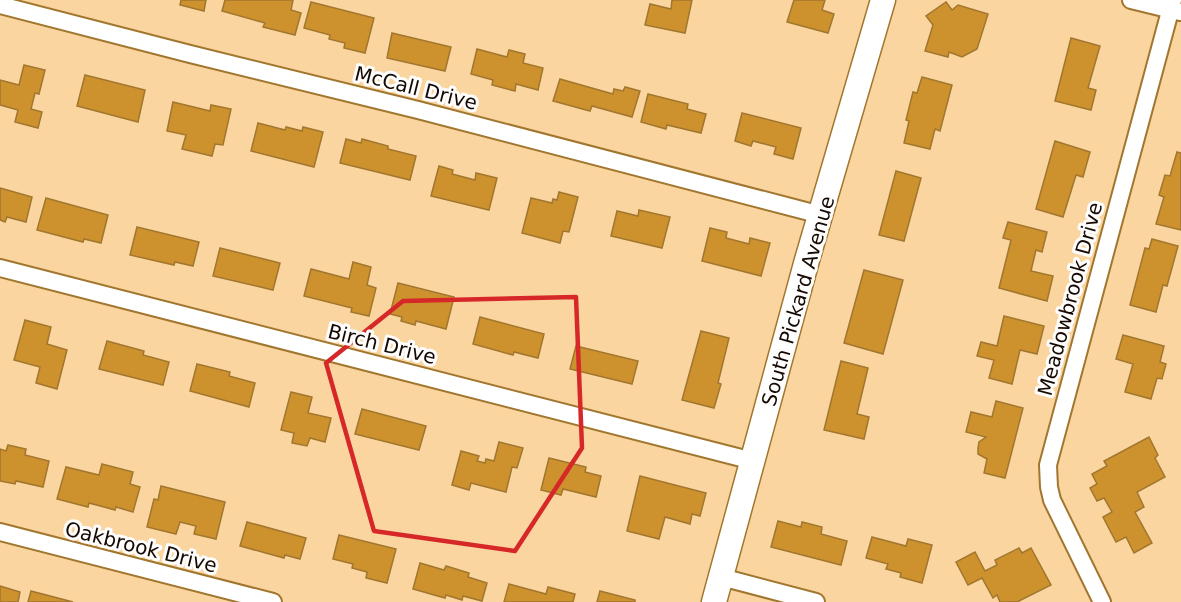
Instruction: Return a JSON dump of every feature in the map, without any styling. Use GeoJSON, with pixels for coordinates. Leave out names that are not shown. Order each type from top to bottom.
{"type":"FeatureCollection","features":[{"type":"Feature","properties":{"kind":"street","name":"South Pickard Avenue"},"geometry":{"type":"LineString","coordinates":[[714,602],[807,260],[883,0]]}},
{"type":"Feature","properties":{"kind":"street"},"geometry":{"type":"LineString","coordinates":[[1131,0],[1175,8]]}},
{"type":"Feature","properties":{"kind":"street","name":"McCall Drive"},"geometry":{"type":"LineString","coordinates":[[0,5],[418,110],[821,215]]}},
{"type":"Feature","properties":{"kind":"street","name":"Meadowbrook Drive"},"geometry":{"type":"LineString","coordinates":[[1102,602],[1052,500],[1048,487],[1048,465],[1175,8]]}},
{"type":"Feature","properties":{"kind":"street","name":"Birch Drive"},"geometry":{"type":"LineString","coordinates":[[0,267],[753,461]]}},
{"type":"Feature","properties":{"kind":"street","name":"Oakbrook Drive"},"geometry":{"type":"LineString","coordinates":[[0,532],[273,602]]}},
{"type":"Feature","properties":{"kind":"street"},"geometry":{"type":"LineString","coordinates":[[721,577],[816,602]]}},
{"type":"Feature","properties":{"kind":"highlighted area"},"geometry":{"type":"Polygon","coordinates":[[[576,297],[582,448],[515,551],[374,531],[326,363],[403,301],[576,297]]]}},
{"type":"Feature","properties":{"kind":"building"},"geometry":{"type":"Polygon","coordinates":[[[181,0],[206,0],[204,11],[180,5],[181,0]]]}},
{"type":"Feature","properties":{"kind":"building"},"geometry":{"type":"Polygon","coordinates":[[[225,0],[293,0],[291,10],[301,13],[295,35],[263,27],[265,23],[222,11],[225,0]]]}},
{"type":"Feature","properties":{"kind":"building"},"geometry":{"type":"Polygon","coordinates":[[[672,0],[692,0],[685,33],[645,25],[650,4],[671,9],[672,0]]]}},
{"type":"Feature","properties":{"kind":"building"},"geometry":{"type":"Polygon","coordinates":[[[794,0],[825,0],[822,10],[834,14],[828,33],[787,22],[794,0]]]}},
{"type":"Feature","properties":{"kind":"building"},"geometry":{"type":"Polygon","coordinates":[[[311,2],[374,18],[365,53],[344,48],[345,43],[329,39],[330,35],[304,28],[311,2]]]}},
{"type":"Feature","properties":{"kind":"building"},"geometry":{"type":"Polygon","coordinates":[[[946,2],[952,10],[958,5],[988,14],[977,49],[962,57],[949,52],[948,57],[925,51],[933,25],[926,16],[946,2]]]}},
{"type":"Feature","properties":{"kind":"building"},"geometry":{"type":"Polygon","coordinates":[[[392,33],[451,47],[445,71],[387,58],[392,33]]]}},
{"type":"Feature","properties":{"kind":"building"},"geometry":{"type":"Polygon","coordinates":[[[1071,38],[1100,46],[1088,88],[1096,90],[1091,110],[1055,101],[1071,38]]]}},
{"type":"Feature","properties":{"kind":"building"},"geometry":{"type":"Polygon","coordinates":[[[477,49],[507,57],[509,50],[525,54],[523,63],[543,68],[538,90],[516,84],[515,91],[492,85],[493,80],[471,74],[477,49]]]}},
{"type":"Feature","properties":{"kind":"building"},"geometry":{"type":"Polygon","coordinates":[[[24,65],[45,70],[39,94],[35,93],[31,109],[42,112],[38,128],[15,122],[18,110],[0,105],[0,80],[19,85],[24,65]]]}},
{"type":"Feature","properties":{"kind":"building"},"geometry":{"type":"Polygon","coordinates":[[[85,75],[145,90],[138,122],[77,106],[85,75]]]}},
{"type":"Feature","properties":{"kind":"building"},"geometry":{"type":"Polygon","coordinates":[[[922,77],[952,85],[940,131],[935,129],[930,149],[904,143],[909,121],[906,120],[913,92],[917,93],[922,77]]]}},
{"type":"Feature","properties":{"kind":"building"},"geometry":{"type":"Polygon","coordinates":[[[560,79],[613,94],[614,89],[623,91],[625,87],[640,91],[632,117],[592,106],[590,111],[553,101],[560,79]]]}},
{"type":"Feature","properties":{"kind":"building"},"geometry":{"type":"Polygon","coordinates":[[[648,94],[688,104],[687,109],[706,114],[701,133],[667,125],[666,129],[641,122],[648,94]]]}},
{"type":"Feature","properties":{"kind":"building"},"geometry":{"type":"Polygon","coordinates":[[[173,102],[210,111],[211,105],[231,109],[223,145],[215,144],[212,156],[182,149],[186,135],[167,131],[173,102]]]}},
{"type":"Feature","properties":{"kind":"building"},"geometry":{"type":"Polygon","coordinates":[[[742,113],[801,128],[793,159],[774,154],[776,147],[753,141],[751,146],[735,141],[742,113]]]}},
{"type":"Feature","properties":{"kind":"building"},"geometry":{"type":"Polygon","coordinates":[[[258,123],[285,130],[286,127],[302,131],[303,127],[323,132],[314,167],[251,151],[258,123]]]}},
{"type":"Feature","properties":{"kind":"building"},"geometry":{"type":"Polygon","coordinates":[[[346,139],[361,143],[362,139],[416,156],[410,180],[340,163],[346,139]]]}},
{"type":"Feature","properties":{"kind":"building"},"geometry":{"type":"Polygon","coordinates":[[[1055,141],[1090,152],[1083,177],[1076,175],[1063,217],[1036,209],[1055,141]]]}},
{"type":"Feature","properties":{"kind":"building"},"geometry":{"type":"Polygon","coordinates":[[[1177,152],[1181,153],[1181,230],[1156,224],[1164,197],[1159,195],[1165,175],[1170,176],[1177,152]]]}},
{"type":"Feature","properties":{"kind":"building"},"geometry":{"type":"Polygon","coordinates":[[[439,166],[453,170],[452,174],[475,180],[476,173],[497,178],[489,210],[431,196],[439,166]]]}},
{"type":"Feature","properties":{"kind":"building"},"geometry":{"type":"Polygon","coordinates":[[[896,171],[921,178],[904,241],[879,235],[896,171]]]}},
{"type":"Feature","properties":{"kind":"building"},"geometry":{"type":"Polygon","coordinates":[[[0,188],[32,197],[26,222],[7,217],[5,222],[0,220],[0,188]]]}},
{"type":"Feature","properties":{"kind":"building"},"geometry":{"type":"Polygon","coordinates":[[[559,192],[578,197],[569,232],[563,231],[560,243],[522,233],[531,198],[552,203],[553,199],[557,200],[559,192]]]}},
{"type":"Feature","properties":{"kind":"building"},"geometry":{"type":"Polygon","coordinates":[[[46,198],[108,215],[101,243],[84,239],[83,242],[37,230],[46,198]]]}},
{"type":"Feature","properties":{"kind":"building"},"geometry":{"type":"Polygon","coordinates":[[[639,210],[670,217],[662,248],[611,236],[617,211],[638,216],[639,210]]]}},
{"type":"Feature","properties":{"kind":"building"},"geometry":{"type":"Polygon","coordinates":[[[1008,222],[1047,232],[1042,252],[1036,250],[1031,271],[1053,276],[1047,301],[999,288],[1011,240],[1003,238],[1008,222]]]}},
{"type":"Feature","properties":{"kind":"building"},"geometry":{"type":"Polygon","coordinates":[[[137,227],[199,242],[193,266],[175,262],[174,265],[130,255],[137,227]]]}},
{"type":"Feature","properties":{"kind":"building"},"geometry":{"type":"Polygon","coordinates":[[[710,228],[727,232],[726,238],[749,244],[750,238],[770,243],[761,276],[702,261],[710,228]]]}},
{"type":"Feature","properties":{"kind":"building"},"geometry":{"type":"Polygon","coordinates":[[[1152,239],[1178,246],[1167,286],[1163,285],[1156,312],[1130,305],[1145,248],[1149,249],[1152,239]]]}},
{"type":"Feature","properties":{"kind":"building"},"geometry":{"type":"Polygon","coordinates":[[[220,248],[280,263],[273,290],[213,276],[220,248]]]}},
{"type":"Feature","properties":{"kind":"building"},"geometry":{"type":"Polygon","coordinates":[[[353,262],[371,267],[367,285],[376,288],[369,316],[351,312],[352,308],[304,296],[311,269],[349,279],[353,262]]]}},
{"type":"Feature","properties":{"kind":"building"},"geometry":{"type":"Polygon","coordinates":[[[864,270],[903,280],[883,354],[844,343],[864,270]]]}},
{"type":"Feature","properties":{"kind":"building"},"geometry":{"type":"Polygon","coordinates":[[[398,283],[454,297],[446,329],[416,321],[415,325],[401,321],[402,317],[390,314],[398,283]]]}},
{"type":"Feature","properties":{"kind":"building"},"geometry":{"type":"Polygon","coordinates":[[[1004,316],[1044,326],[1037,354],[1020,350],[1012,384],[989,378],[994,360],[977,356],[981,342],[997,346],[1004,316]]]}},
{"type":"Feature","properties":{"kind":"building"},"geometry":{"type":"Polygon","coordinates":[[[480,317],[544,334],[538,358],[514,352],[513,355],[473,344],[480,317]]]}},
{"type":"Feature","properties":{"kind":"building"},"geometry":{"type":"Polygon","coordinates":[[[25,320],[51,327],[47,344],[67,350],[57,389],[36,383],[40,367],[14,360],[25,320]]]}},
{"type":"Feature","properties":{"kind":"building"},"geometry":{"type":"Polygon","coordinates":[[[701,331],[729,338],[718,383],[721,384],[714,408],[682,400],[701,331]]]}},
{"type":"Feature","properties":{"kind":"building"},"geometry":{"type":"Polygon","coordinates":[[[1123,335],[1164,346],[1160,362],[1166,364],[1162,379],[1157,378],[1151,399],[1125,392],[1133,364],[1116,359],[1123,335]]]}},
{"type":"Feature","properties":{"kind":"building"},"geometry":{"type":"Polygon","coordinates":[[[107,341],[144,351],[143,355],[169,362],[163,385],[99,369],[107,341]]]}},
{"type":"Feature","properties":{"kind":"building"},"geometry":{"type":"Polygon","coordinates":[[[576,346],[638,361],[632,384],[570,369],[576,346]]]}},
{"type":"Feature","properties":{"kind":"building"},"geometry":{"type":"Polygon","coordinates":[[[841,361],[868,368],[857,414],[869,417],[864,439],[824,430],[841,361]]]}},
{"type":"Feature","properties":{"kind":"building"},"geometry":{"type":"Polygon","coordinates":[[[197,364],[230,372],[229,376],[255,383],[249,407],[190,391],[197,364]]]}},
{"type":"Feature","properties":{"kind":"building"},"geometry":{"type":"Polygon","coordinates":[[[291,392],[312,397],[308,413],[331,418],[325,442],[310,438],[307,446],[292,443],[294,433],[281,430],[291,392]]]}},
{"type":"Feature","properties":{"kind":"building"},"geometry":{"type":"Polygon","coordinates":[[[996,401],[1023,408],[1005,478],[984,473],[987,459],[978,454],[978,448],[979,442],[986,437],[966,432],[971,412],[992,417],[996,401]]]}},
{"type":"Feature","properties":{"kind":"building"},"geometry":{"type":"Polygon","coordinates":[[[362,409],[426,426],[419,450],[355,434],[362,409]]]}},
{"type":"Feature","properties":{"kind":"building"},"geometry":{"type":"Polygon","coordinates":[[[1149,437],[1158,455],[1155,458],[1165,477],[1137,492],[1144,507],[1135,512],[1152,543],[1134,553],[1126,537],[1116,542],[1103,517],[1112,512],[1104,498],[1097,501],[1090,488],[1097,484],[1092,474],[1107,466],[1104,461],[1149,437]]]}},
{"type":"Feature","properties":{"kind":"building"},"geometry":{"type":"Polygon","coordinates":[[[499,442],[523,448],[517,468],[512,467],[506,492],[471,483],[469,490],[452,485],[461,451],[479,456],[477,461],[485,463],[486,459],[494,461],[499,442]]]}},
{"type":"Feature","properties":{"kind":"building"},"geometry":{"type":"Polygon","coordinates":[[[8,445],[26,449],[25,455],[49,461],[43,487],[16,481],[15,484],[0,481],[0,449],[6,451],[8,445]]]}},
{"type":"Feature","properties":{"kind":"building"},"geometry":{"type":"Polygon","coordinates":[[[549,458],[586,467],[585,472],[601,476],[596,497],[563,489],[561,495],[541,490],[549,458]]]}},
{"type":"Feature","properties":{"kind":"building"},"geometry":{"type":"Polygon","coordinates":[[[102,464],[133,472],[130,484],[140,487],[133,512],[89,503],[88,507],[57,499],[66,467],[99,475],[102,464]]]}},
{"type":"Feature","properties":{"kind":"building"},"geometry":{"type":"Polygon","coordinates":[[[640,476],[706,493],[700,516],[692,514],[690,524],[665,517],[659,539],[627,531],[640,476]]]}},
{"type":"Feature","properties":{"kind":"building"},"geometry":{"type":"Polygon","coordinates":[[[161,486],[225,502],[216,539],[194,534],[196,526],[180,522],[176,534],[147,527],[154,499],[158,500],[161,486]]]}},
{"type":"Feature","properties":{"kind":"building"},"geometry":{"type":"Polygon","coordinates":[[[778,521],[801,527],[802,522],[822,527],[821,534],[847,541],[841,565],[771,547],[778,521]]]}},
{"type":"Feature","properties":{"kind":"building"},"geometry":{"type":"Polygon","coordinates":[[[247,522],[306,538],[300,559],[285,555],[284,558],[240,546],[247,522]]]}},
{"type":"Feature","properties":{"kind":"building"},"geometry":{"type":"Polygon","coordinates":[[[339,535],[396,549],[387,583],[366,578],[367,572],[352,568],[353,564],[333,559],[339,535]]]}},
{"type":"Feature","properties":{"kind":"building"},"geometry":{"type":"Polygon","coordinates":[[[872,537],[906,546],[908,539],[932,545],[922,583],[900,577],[901,573],[886,569],[888,564],[866,558],[872,537]]]}},
{"type":"Feature","properties":{"kind":"building"},"geometry":{"type":"Polygon","coordinates":[[[1019,548],[1022,553],[1031,548],[1051,585],[1017,602],[1000,602],[997,595],[993,598],[982,578],[968,585],[956,562],[975,552],[985,571],[997,565],[995,560],[1019,548]]]}},
{"type":"Feature","properties":{"kind":"building"},"geometry":{"type":"Polygon","coordinates":[[[420,563],[444,570],[446,566],[469,573],[468,577],[487,583],[482,601],[463,596],[462,600],[446,595],[445,598],[413,589],[420,563]]]}},
{"type":"Feature","properties":{"kind":"building"},"geometry":{"type":"Polygon","coordinates":[[[509,584],[546,594],[548,587],[575,594],[573,602],[504,602],[509,584]]]}},
{"type":"Feature","properties":{"kind":"building"},"geometry":{"type":"Polygon","coordinates":[[[0,586],[20,592],[18,602],[0,602],[0,586]]]}},
{"type":"Feature","properties":{"kind":"building"},"geometry":{"type":"Polygon","coordinates":[[[31,591],[73,602],[28,602],[31,591]]]}},
{"type":"Feature","properties":{"kind":"building"},"geometry":{"type":"Polygon","coordinates":[[[600,591],[635,600],[635,602],[597,602],[600,591]]]}}]}
